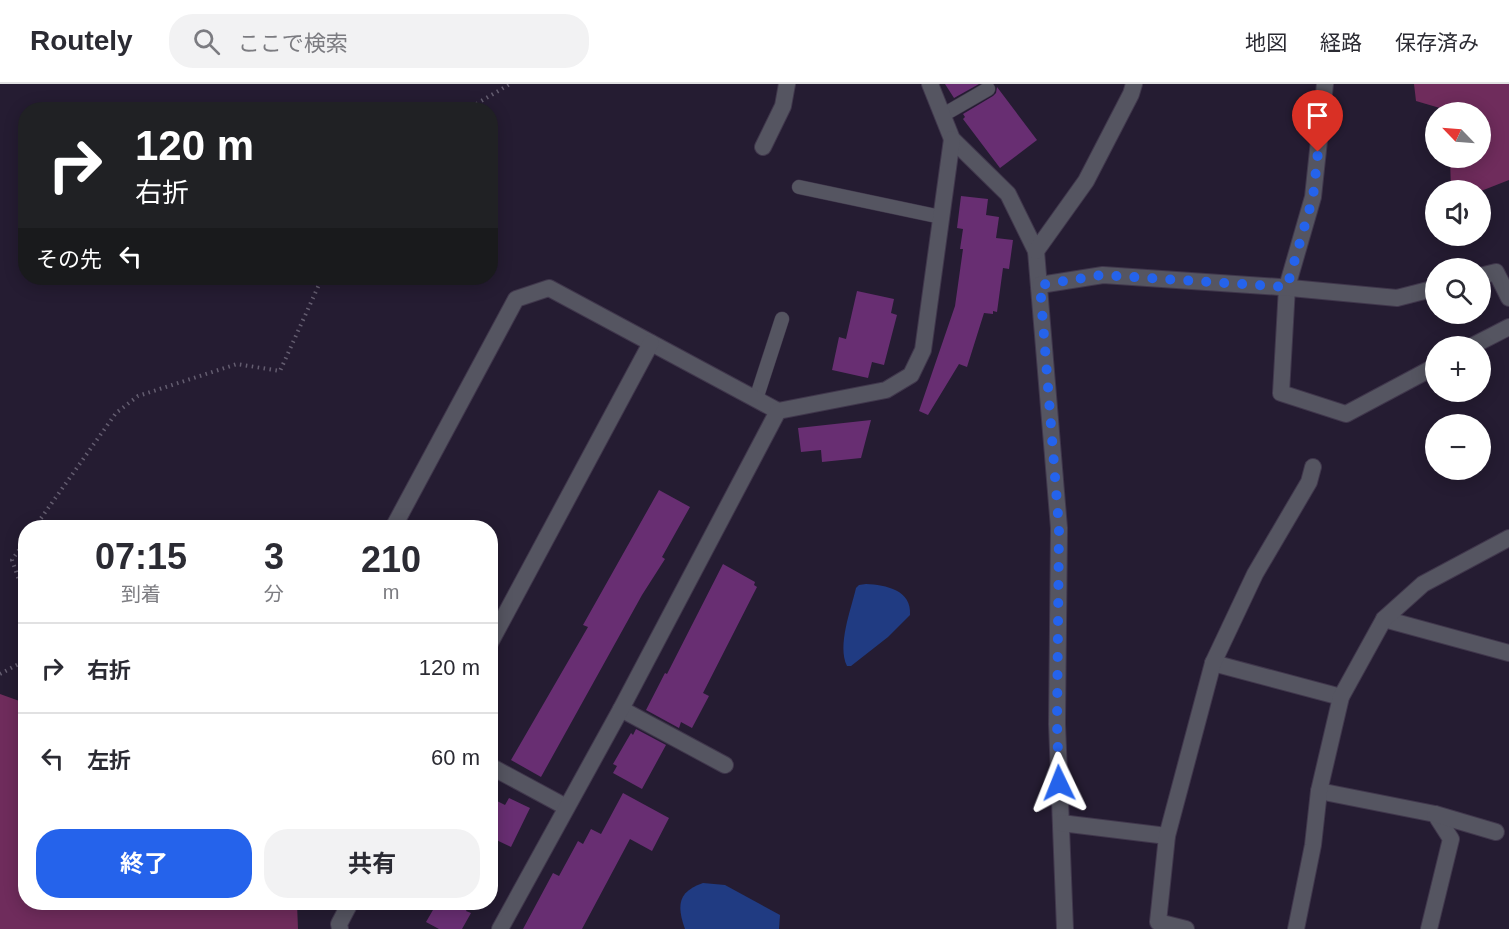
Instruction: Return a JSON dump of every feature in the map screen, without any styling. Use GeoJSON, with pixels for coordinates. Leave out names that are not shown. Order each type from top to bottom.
{"type":"FeatureCollection","features":[{"type":"Feature","properties":{"kind":"street"},"geometry":{"type":"LineString","coordinates":[[763,147],[783,106],[787,84]]}},
{"type":"Feature","properties":{"kind":"street"},"geometry":{"type":"LineString","coordinates":[[930,84],[952,139],[1008,194],[1036,250],[1059,528],[1057,724],[1065,929]]}},
{"type":"Feature","properties":{"kind":"street"},"geometry":{"type":"LineString","coordinates":[[1036,250],[1086,181],[1134,84]]}},
{"type":"Feature","properties":{"kind":"street"},"geometry":{"type":"LineString","coordinates":[[1325,84],[1313,197],[1287,287],[1281,393],[1346,414],[1425,372]]}},
{"type":"Feature","properties":{"kind":"street"},"geometry":{"type":"LineString","coordinates":[[397,520],[516,298],[549,288],[778,411],[886,390],[911,375],[923,350],[952,139]]}},
{"type":"Feature","properties":{"kind":"street"},"geometry":{"type":"LineString","coordinates":[[1491,273],[1496,272],[1509,298]]}},
{"type":"Feature","properties":{"kind":"street"},"geometry":{"type":"LineString","coordinates":[[1040,285],[1102,275],[1287,287],[1397,298],[1425,291]]}},
{"type":"Feature","properties":{"kind":"street"},"geometry":{"type":"LineString","coordinates":[[1491,336],[1509,327]]}},
{"type":"Feature","properties":{"kind":"street"},"geometry":{"type":"LineString","coordinates":[[498,628],[651,343]]}},
{"type":"Feature","properties":{"kind":"street"},"geometry":{"type":"LineString","coordinates":[[500,929],[621,709],[778,411]]}},
{"type":"Feature","properties":{"kind":"street"},"geometry":{"type":"LineString","coordinates":[[1186,929],[1158,922],[1167,836],[1213,663],[1255,574],[1309,482],[1312,467]]}},
{"type":"Feature","properties":{"kind":"street"},"geometry":{"type":"LineString","coordinates":[[1296,929],[1313,845],[1319,791],[1341,697],[1384,619],[1423,584],[1509,538]]}},
{"type":"Feature","properties":{"kind":"street"},"geometry":{"type":"LineString","coordinates":[[1384,619],[1509,653]]}},
{"type":"Feature","properties":{"kind":"street"},"geometry":{"type":"LineString","coordinates":[[1213,663],[1341,697]]}},
{"type":"Feature","properties":{"kind":"street"},"geometry":{"type":"LineString","coordinates":[[621,709],[725,765]]}},
{"type":"Feature","properties":{"kind":"street"},"geometry":{"type":"LineString","coordinates":[[498,770],[566,807]]}},
{"type":"Feature","properties":{"kind":"street"},"geometry":{"type":"LineString","coordinates":[[1319,791],[1435,814],[1496,832]]}},
{"type":"Feature","properties":{"kind":"street"},"geometry":{"type":"LineString","coordinates":[[1429,929],[1451,839],[1435,814]]}},
{"type":"Feature","properties":{"kind":"street"},"geometry":{"type":"LineString","coordinates":[[1061,823],[1167,836]]}},
{"type":"Feature","properties":{"kind":"street"},"geometry":{"type":"LineString","coordinates":[[340,929],[339,924],[346,910]]}},
{"type":"Feature","properties":{"kind":"lane"},"geometry":{"type":"LineString","coordinates":[[943,115],[988,89]]}},
{"type":"Feature","properties":{"kind":"lane"},"geometry":{"type":"LineString","coordinates":[[799,187],[941,217]]}},
{"type":"Feature","properties":{"kind":"lane"},"geometry":{"type":"LineString","coordinates":[[756,399],[782,320]]}},
{"type":"Feature","properties":{"kind":"path"},"geometry":{"type":"LineString","coordinates":[[480,102],[510,84]]}},
{"type":"Feature","properties":{"kind":"path"},"geometry":{"type":"LineString","coordinates":[[40,520],[116,413],[138,396],[237,364],[279,371],[318,285]]}},
{"type":"Feature","properties":{"kind":"path"},"geometry":{"type":"LineString","coordinates":[[18,551],[12,560],[18,577]]}},
{"type":"Feature","properties":{"kind":"path"},"geometry":{"type":"LineString","coordinates":[[0,674],[18,664]]}},
{"type":"Feature","properties":{"kind":"shaded area"},"geometry":{"type":"Polygon","coordinates":[[[1414,84],[1509,84],[1509,180],[1491,187],[1491,180],[1451,180],[1450,168],[1491,168],[1491,102],[1425,104],[1416,101],[1414,84]]]}},
{"type":"Feature","properties":{"kind":"shaded area"},"geometry":{"type":"Polygon","coordinates":[[[0,694],[18,700],[18,910],[297,910],[298,929],[0,929],[0,694]]]}},
{"type":"Feature","properties":{"kind":"water"},"geometry":{"type":"Polygon","coordinates":[[[866,584],[882,586],[902,594],[910,607],[910,615],[888,637],[851,666],[847,666],[843,648],[848,617],[856,588],[866,584]]]}},
{"type":"Feature","properties":{"kind":"water"},"geometry":{"type":"Polygon","coordinates":[[[703,883],[725,885],[780,915],[779,929],[685,929],[680,907],[681,901],[688,891],[703,883]]]}},
{"type":"Feature","properties":{"kind":"building"},"geometry":{"type":"Polygon","coordinates":[[[945,84],[979,84],[954,98],[945,84]]]}},
{"type":"Feature","properties":{"kind":"building"},"geometry":{"type":"Polygon","coordinates":[[[997,87],[1037,140],[1000,168],[963,119],[965,117],[963,114],[993,96],[997,87]]]}},
{"type":"Feature","properties":{"kind":"building"},"geometry":{"type":"Polygon","coordinates":[[[961,196],[988,199],[986,215],[999,217],[996,238],[1013,240],[1009,269],[1003,268],[997,312],[984,313],[967,367],[959,364],[928,415],[919,411],[955,306],[963,249],[960,249],[963,229],[957,228],[961,196]]]}},
{"type":"Feature","properties":{"kind":"building"},"geometry":{"type":"Polygon","coordinates":[[[857,291],[894,299],[891,313],[897,315],[884,365],[872,362],[868,378],[832,370],[839,337],[846,339],[857,291]]]}},
{"type":"Feature","properties":{"kind":"building"},"geometry":{"type":"Polygon","coordinates":[[[871,420],[861,458],[822,462],[821,450],[801,452],[798,428],[871,420]]]}},
{"type":"Feature","properties":{"kind":"building"},"geometry":{"type":"Polygon","coordinates":[[[659,490],[690,507],[662,557],[665,559],[642,595],[541,777],[511,760],[588,627],[583,625],[659,490]]]}},
{"type":"Feature","properties":{"kind":"building"},"geometry":{"type":"Polygon","coordinates":[[[723,564],[755,582],[754,585],[757,587],[703,693],[709,696],[692,728],[681,722],[679,728],[646,710],[723,564]]]}},
{"type":"Feature","properties":{"kind":"building"},"geometry":{"type":"Polygon","coordinates":[[[636,729],[666,745],[642,789],[613,773],[617,766],[613,764],[631,733],[633,735],[636,729]]]}},
{"type":"Feature","properties":{"kind":"building"},"geometry":{"type":"Polygon","coordinates":[[[623,793],[669,818],[652,851],[630,839],[582,929],[523,929],[553,873],[559,876],[578,841],[583,844],[591,829],[601,834],[623,793]]]}},
{"type":"Feature","properties":{"kind":"building"},"geometry":{"type":"Polygon","coordinates":[[[509,798],[530,808],[511,847],[498,841],[498,802],[505,805],[509,798]]]}},
{"type":"Feature","properties":{"kind":"building"},"geometry":{"type":"Polygon","coordinates":[[[433,910],[466,910],[471,913],[462,929],[439,929],[426,922],[433,910]]]}},
{"type":"Feature","properties":{"kind":"route"},"geometry":{"type":"LineString","coordinates":[[1059,783],[1057,724],[1059,528],[1040,285],[1102,275],[1287,287],[1313,197],[1318,152]]}}]}
